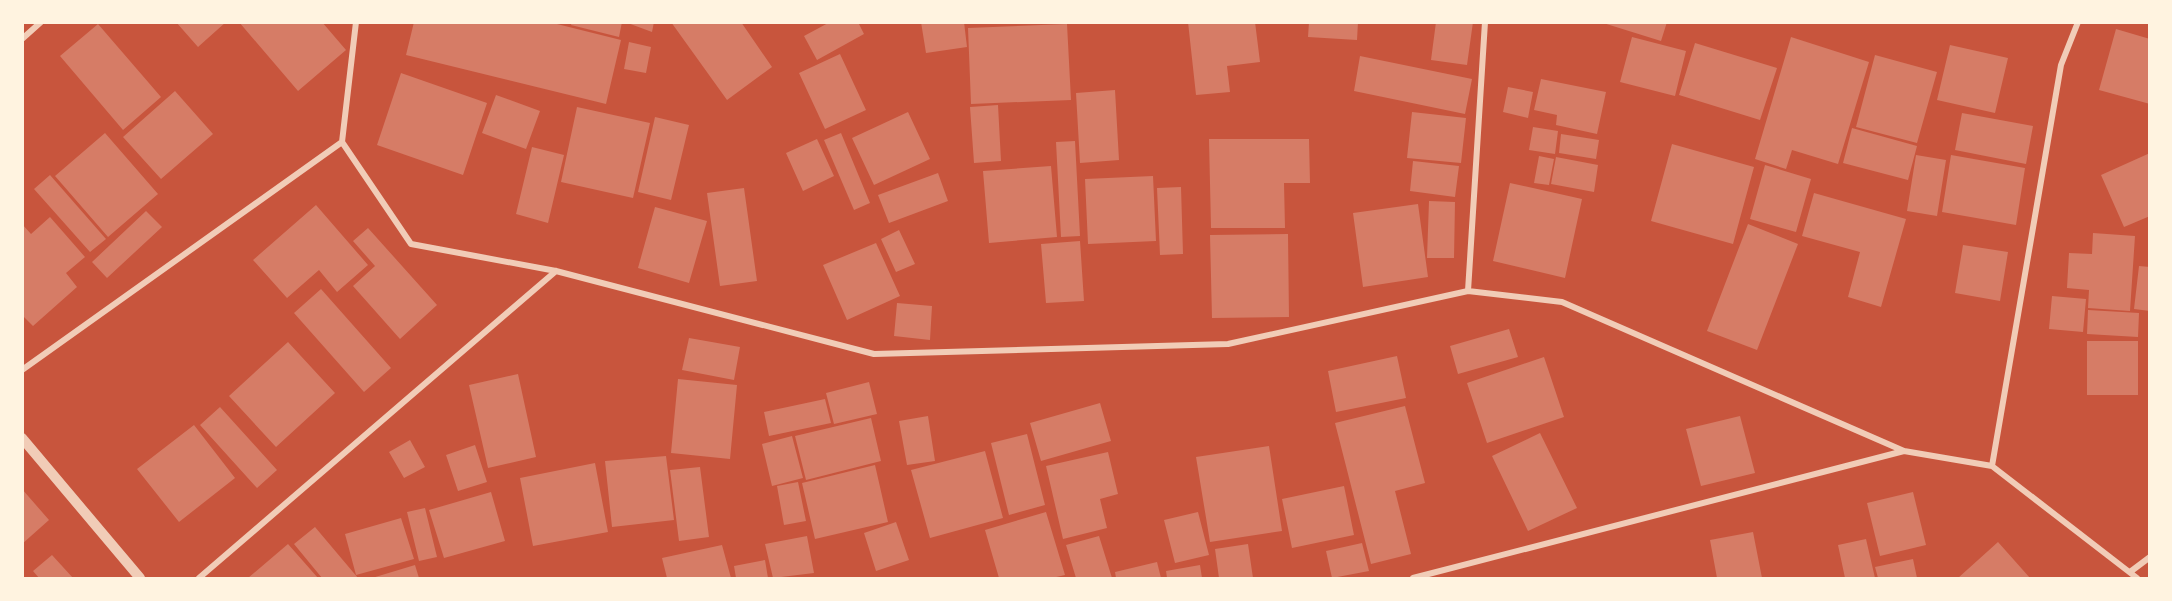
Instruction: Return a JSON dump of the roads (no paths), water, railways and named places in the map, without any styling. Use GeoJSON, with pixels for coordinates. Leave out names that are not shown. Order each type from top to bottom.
{"type":"FeatureCollection","features":[{"type":"Feature","properties":{"kind":"street"},"geometry":{"type":"LineString","coordinates":[[22,39],[41,22]]}},
{"type":"Feature","properties":{"kind":"street"},"geometry":{"type":"LineString","coordinates":[[356,22],[342,142],[411,244],[556,271],[874,354],[1228,344],[1468,291],[1562,302],[1904,451],[1992,466],[2137,579]]}},
{"type":"Feature","properties":{"kind":"street"},"geometry":{"type":"LineString","coordinates":[[1468,291],[1485,22]]}},
{"type":"Feature","properties":{"kind":"street"},"geometry":{"type":"LineString","coordinates":[[1992,466],[2061,65],[2078,22]]}},
{"type":"Feature","properties":{"kind":"street"},"geometry":{"type":"LineString","coordinates":[[22,370],[342,142]]}},
{"type":"Feature","properties":{"kind":"street"},"geometry":{"type":"LineString","coordinates":[[199,579],[556,271]]}},
{"type":"Feature","properties":{"kind":"street"},"geometry":{"type":"LineString","coordinates":[[22,438],[140,579]]}},
{"type":"Feature","properties":{"kind":"street"},"geometry":{"type":"LineString","coordinates":[[1413,579],[1904,451]]}},
{"type":"Feature","properties":{"kind":"street"},"geometry":{"type":"LineString","coordinates":[[2130,572],[2150,557]]}}]}
